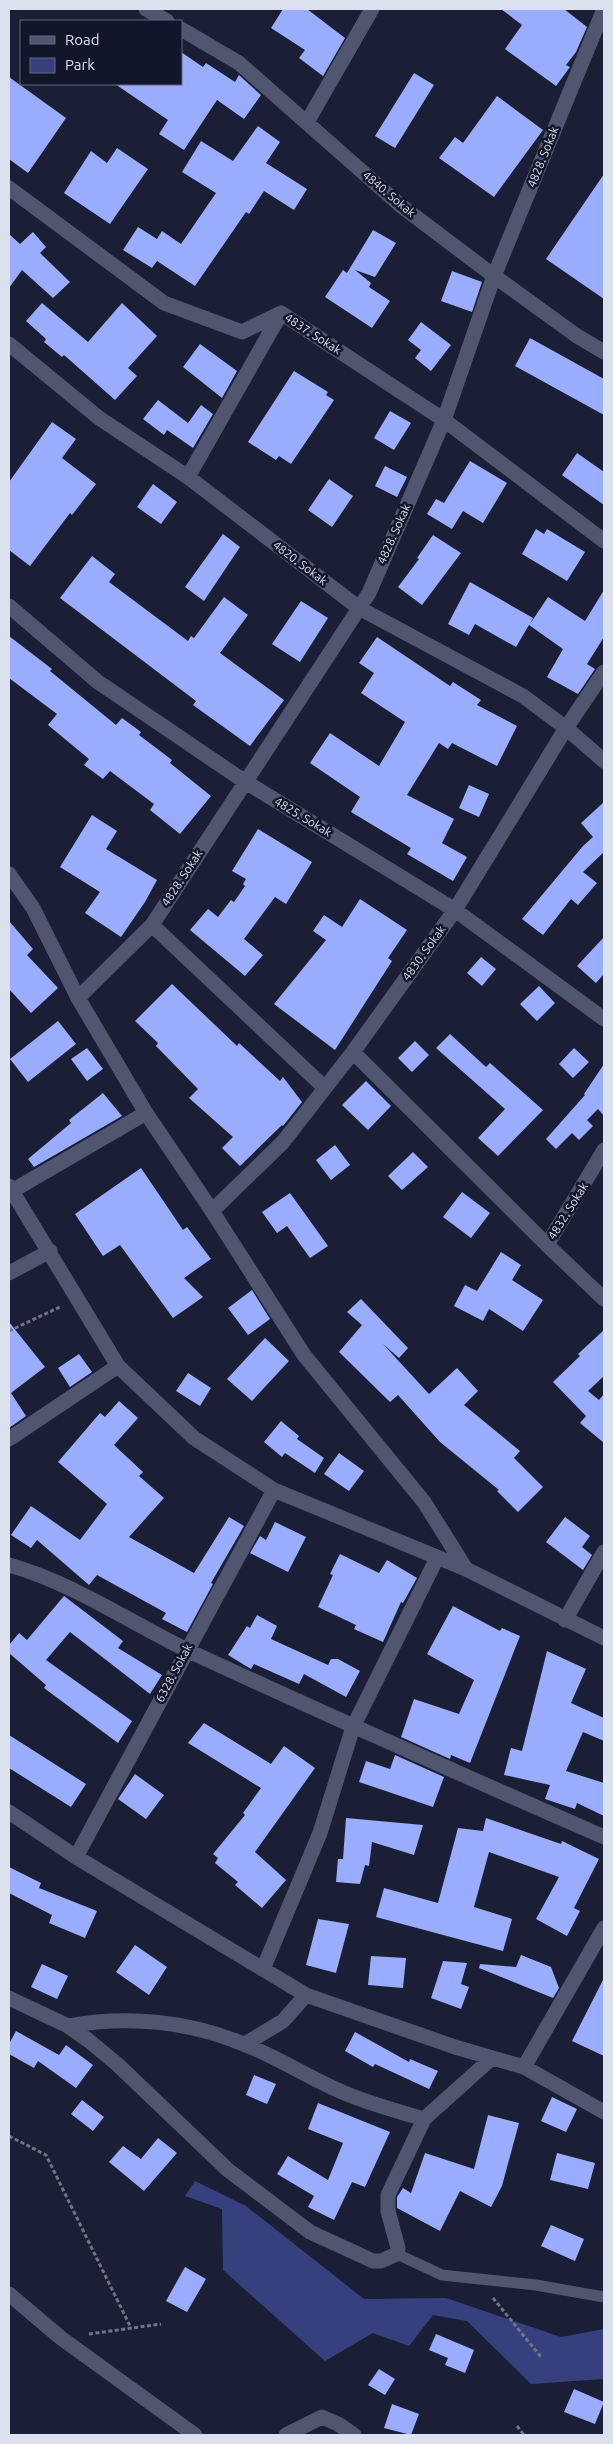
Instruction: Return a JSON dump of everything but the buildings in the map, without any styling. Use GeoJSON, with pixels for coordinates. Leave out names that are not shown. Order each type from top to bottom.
{"type":"FeatureCollection","features":[{"type":"Feature","properties":{"kind":"street"},"geometry":{"type":"LineString","coordinates":[[146,9],[165,20]]}},
{"type":"Feature","properties":{"kind":"street"},"geometry":{"type":"LineString","coordinates":[[307,122],[372,9]]}},
{"type":"Feature","properties":{"kind":"street","name":"4828. Sokak"},"geometry":{"type":"LineString","coordinates":[[78,998],[152,925],[368,593],[444,420],[494,276],[604,9]]}},
{"type":"Feature","properties":{"kind":"street","name":"4840. Sokak"},"geometry":{"type":"LineString","coordinates":[[182,31],[239,63],[400,205],[577,336],[604,352]]}},
{"type":"Feature","properties":{"kind":"street","name":"4837. Sokak"},"geometry":{"type":"LineString","coordinates":[[9,188],[164,302],[242,332],[280,313],[444,420],[604,541]]}},
{"type":"Feature","properties":{"kind":"street"},"geometry":{"type":"LineString","coordinates":[[188,477],[280,313]]}},
{"type":"Feature","properties":{"kind":"street","name":"4820. Sokak"},"geometry":{"type":"LineString","coordinates":[[9,344],[100,418],[188,477],[358,608],[523,696],[566,728],[604,761]]}},
{"type":"Feature","properties":{"kind":"street","name":"4825. Sokak"},"geometry":{"type":"LineString","coordinates":[[9,606],[98,682],[244,781],[455,910],[604,1019]]}},
{"type":"Feature","properties":{"kind":"street","name":"4830. Sokak"},"geometry":{"type":"LineString","coordinates":[[212,1211],[283,1142],[354,1052],[455,910],[566,728],[604,672]]}},
{"type":"Feature","properties":{"kind":"street"},"geometry":{"type":"LineString","coordinates":[[9,874],[33,908],[78,998],[146,1114],[212,1211],[304,1355],[424,1502],[466,1569]]}},
{"type":"Feature","properties":{"kind":"street"},"geometry":{"type":"LineString","coordinates":[[152,925],[325,1088]]}},
{"type":"Feature","properties":{"kind":"street"},"geometry":{"type":"LineString","coordinates":[[354,1052],[547,1245],[604,1298]]}},
{"type":"Feature","properties":{"kind":"street"},"geometry":{"type":"LineString","coordinates":[[146,1114],[10,1188],[50,1251],[118,1366],[194,1438],[274,1490],[466,1569],[604,1638]]}},
{"type":"Feature","properties":{"kind":"street","name":"4832. Sokak"},"geometry":{"type":"LineString","coordinates":[[547,1245],[600,1167],[604,1150]]}},
{"type":"Feature","properties":{"kind":"street"},"geometry":{"type":"LineString","coordinates":[[9,1273],[50,1251]]}},
{"type":"Feature","properties":{"kind":"street"},"geometry":{"type":"LineString","coordinates":[[9,1438],[118,1366]]}},
{"type":"Feature","properties":{"kind":"street","name":"6328. Sokak"},"geometry":{"type":"LineString","coordinates":[[76,1857],[274,1490]]}},
{"type":"Feature","properties":{"kind":"street"},"geometry":{"type":"LineString","coordinates":[[565,1620],[604,1552]]}},
{"type":"Feature","properties":{"kind":"street"},"geometry":{"type":"LineString","coordinates":[[263,1969],[320,1833],[353,1727],[437,1558]]}},
{"type":"Feature","properties":{"kind":"street"},"geometry":{"type":"LineString","coordinates":[[9,1565],[37,1573],[186,1650],[353,1727],[604,1837]]}},
{"type":"Feature","properties":{"kind":"street"},"geometry":{"type":"LineString","coordinates":[[9,1812],[76,1857],[306,1995],[524,2067],[604,2112]]}},
{"type":"Feature","properties":{"kind":"street"},"geometry":{"type":"LineString","coordinates":[[524,2067],[604,1928]]}},
{"type":"Feature","properties":{"kind":"street"},"geometry":{"type":"LineString","coordinates":[[245,2044],[283,2021],[306,1995]]}},
{"type":"Feature","properties":{"kind":"street"},"geometry":{"type":"LineString","coordinates":[[9,1998],[68,2026],[117,2064],[228,2170],[310,2232],[373,2261],[381,2261],[397,2254],[398,2248],[388,2211],[388,2195],[424,2119],[492,2058]]}},
{"type":"Feature","properties":{"kind":"street"},"geometry":{"type":"LineString","coordinates":[[68,2026],[99,2020],[151,2020],[198,2030],[245,2044],[351,2096],[424,2119]]}},
{"type":"Feature","properties":{"kind":"street"},"geometry":{"type":"LineString","coordinates":[[9,2294],[62,2338],[195,2435]]}},
{"type":"Feature","properties":{"kind":"street"},"geometry":{"type":"LineString","coordinates":[[286,2435],[322,2417],[338,2424],[354,2435]]}},
{"type":"Feature","properties":{"kind":"lane"},"geometry":{"type":"LineString","coordinates":[[397,2254],[442,2275],[536,2285],[604,2297]]}},
{"type":"Feature","properties":{"kind":"path"},"geometry":{"type":"LineString","coordinates":[[9,1331],[78,1298]]}},
{"type":"Feature","properties":{"kind":"path"},"geometry":{"type":"LineString","coordinates":[[9,2136],[46,2154],[131,2328]]}},
{"type":"Feature","properties":{"kind":"path"},"geometry":{"type":"LineString","coordinates":[[476,2278],[541,2357]]}},
{"type":"Feature","properties":{"kind":"path"},"geometry":{"type":"LineString","coordinates":[[62,2338],[161,2324]]}},
{"type":"Feature","properties":{"kind":"path"},"geometry":{"type":"LineString","coordinates":[[517,2426],[524,2435]]}},
{"type":"Feature","properties":{"kind":"green space"},"geometry":{"type":"Polygon","coordinates":[[[195,2181],[246,2206],[364,2299],[446,2298],[561,2337],[604,2329],[604,2379],[531,2384],[467,2321],[433,2315],[409,2346],[373,2333],[325,2361],[223,2270],[222,2209],[185,2196],[195,2181]]]}}]}
